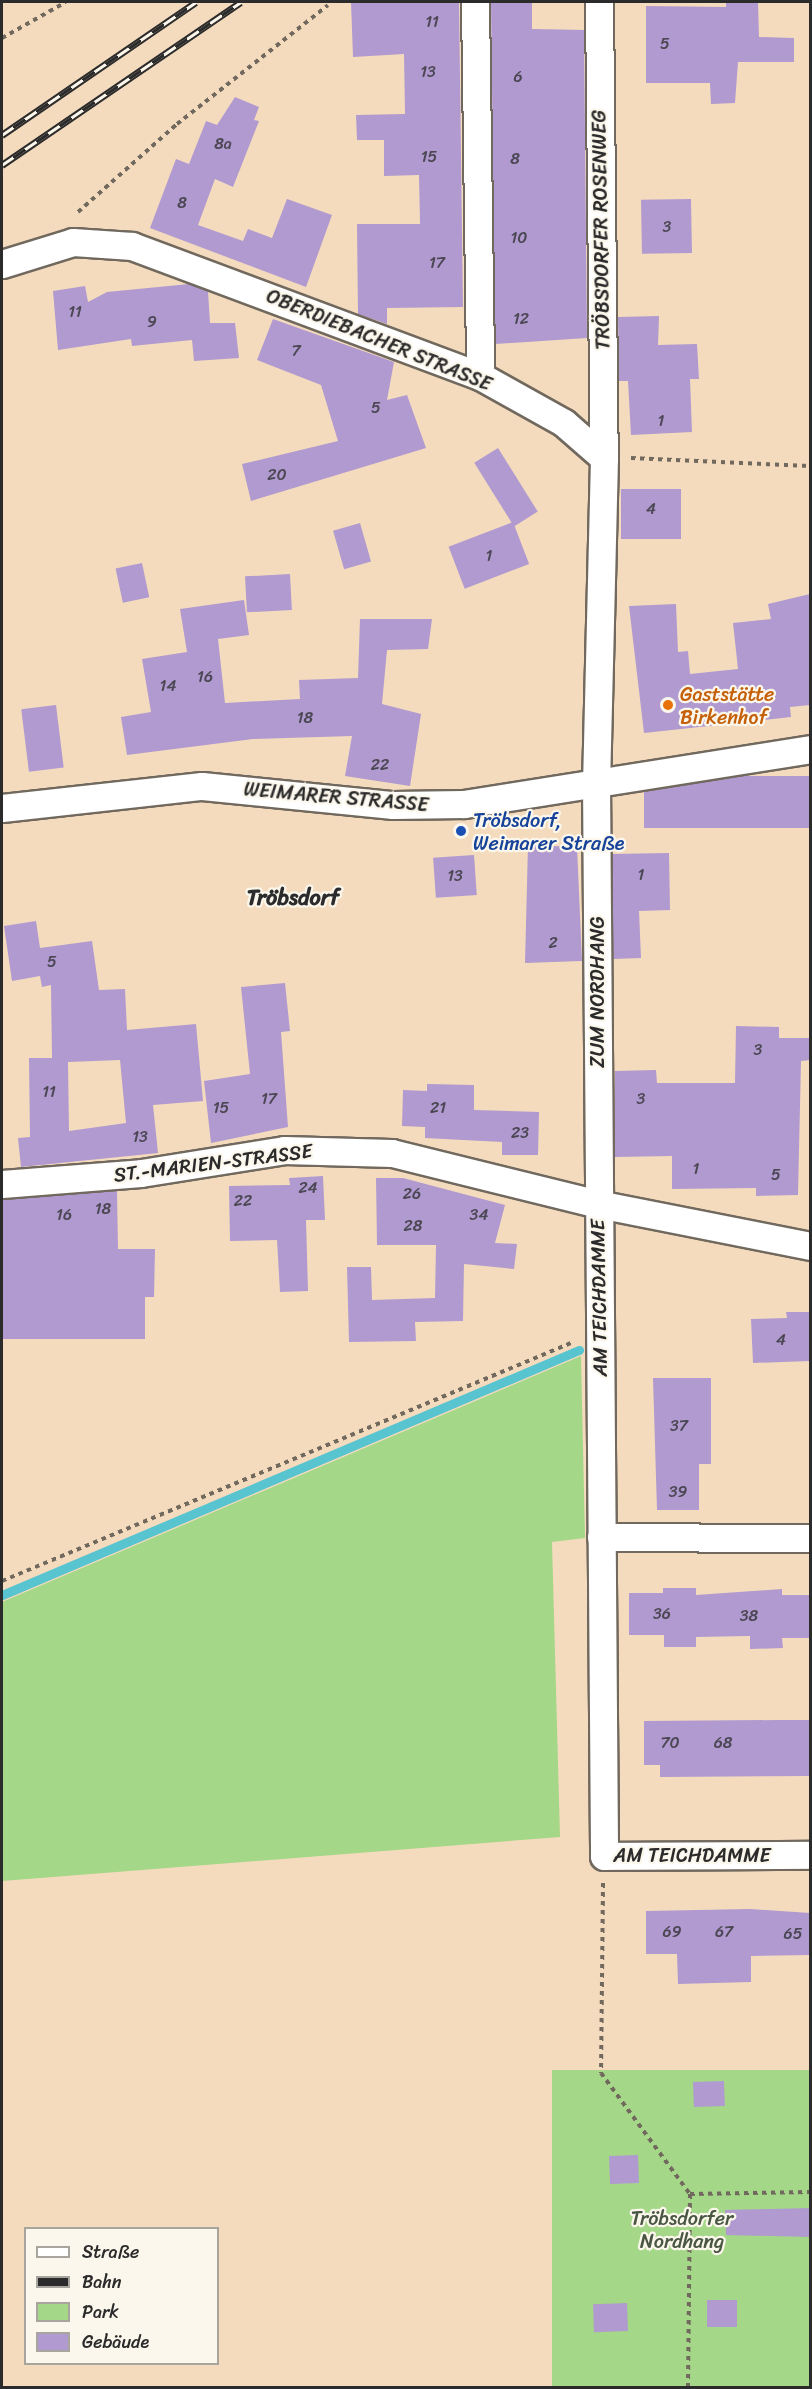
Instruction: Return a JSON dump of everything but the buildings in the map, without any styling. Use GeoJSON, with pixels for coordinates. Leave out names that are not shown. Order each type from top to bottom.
{"type":"FeatureCollection","features":[{"type":"Feature","properties":{"kind":"street"},"geometry":{"type":"LineString","coordinates":[[475,2],[480,376]]}},
{"type":"Feature","properties":{"kind":"street","name":"TRÖBSDORFER ROSENWEG"},"geometry":{"type":"LineString","coordinates":[[599,2],[604,458]]}},
{"type":"Feature","properties":{"kind":"street","name":"OBERDIEBACHER STRASSE"},"geometry":{"type":"LineString","coordinates":[[2,264],[37,249],[103,240],[132,246],[480,376],[564,423],[604,458]]}},
{"type":"Feature","properties":{"kind":"street"},"geometry":{"type":"LineString","coordinates":[[596,781],[604,458]]}},
{"type":"Feature","properties":{"kind":"street","name":"WEIMARER STRASSE"},"geometry":{"type":"LineString","coordinates":[[2,808],[202,786],[440,806],[810,748]]}},
{"type":"Feature","properties":{"kind":"street","name":"ZUM NORDHANG"},"geometry":{"type":"LineString","coordinates":[[596,781],[598,1204]]}},
{"type":"Feature","properties":{"kind":"street","name":"ST.-MARIEN-STRASSE"},"geometry":{"type":"LineString","coordinates":[[2,1184],[141,1173],[318,1148],[427,1158],[598,1204]]}},
{"type":"Feature","properties":{"kind":"street","name":"AM TEICHDAMME"},"geometry":{"type":"LineString","coordinates":[[810,1246],[598,1204],[604,1856],[810,1855]]}},
{"type":"Feature","properties":{"kind":"street"},"geometry":{"type":"LineString","coordinates":[[601,1537],[810,1538]]}},
{"type":"Feature","properties":{"kind":"path"},"geometry":{"type":"LineString","coordinates":[[2,38],[66,2]]}},
{"type":"Feature","properties":{"kind":"path"},"geometry":{"type":"LineString","coordinates":[[37,249],[177,124],[328,5]]}},
{"type":"Feature","properties":{"kind":"path"},"geometry":{"type":"LineString","coordinates":[[604,458],[810,466]]}},
{"type":"Feature","properties":{"kind":"path"},"geometry":{"type":"LineString","coordinates":[[2,1581],[600,1331]]}},
{"type":"Feature","properties":{"kind":"path"},"geometry":{"type":"LineString","coordinates":[[604,1856],[601,2073],[690,2194],[688,2388]]}},
{"type":"Feature","properties":{"kind":"path"},"geometry":{"type":"LineString","coordinates":[[690,2194],[810,2192]]}},
{"type":"Feature","properties":{"kind":"green space"},"geometry":{"type":"Polygon","coordinates":[[[581,1356],[585,1538],[552,1542],[560,1837],[2,1881],[2,1602],[581,1356]]]}},
{"type":"Feature","properties":{"kind":"green space","name":"Tröbsdorfer Nordhang"},"geometry":{"type":"Polygon","coordinates":[[[552,2070],[810,2070],[810,2387],[552,2387],[552,2070]]]}},
{"type":"Feature","properties":{"kind":"waterway"},"geometry":{"type":"LineString","coordinates":[[2,1595],[579,1350]]}},
{"type":"Feature","properties":{"kind":"railway"},"geometry":{"type":"LineString","coordinates":[[2,135],[196,2]]}},
{"type":"Feature","properties":{"kind":"railway"},"geometry":{"type":"LineString","coordinates":[[2,165],[241,2]]}},
{"type":"Feature","properties":{"kind":"place","name":"Gaststätte Birkenhof"},"geometry":{"type":"Point","coordinates":[668,705]}},
{"type":"Feature","properties":{"kind":"place","name":"Tröbsdorf, Weimarer Straße"},"geometry":{"type":"Point","coordinates":[461,831]}},
{"type":"Feature","properties":{"kind":"district","name":"Tröbsdorf"},"geometry":{"type":"Point","coordinates":[293,898]}}]}
